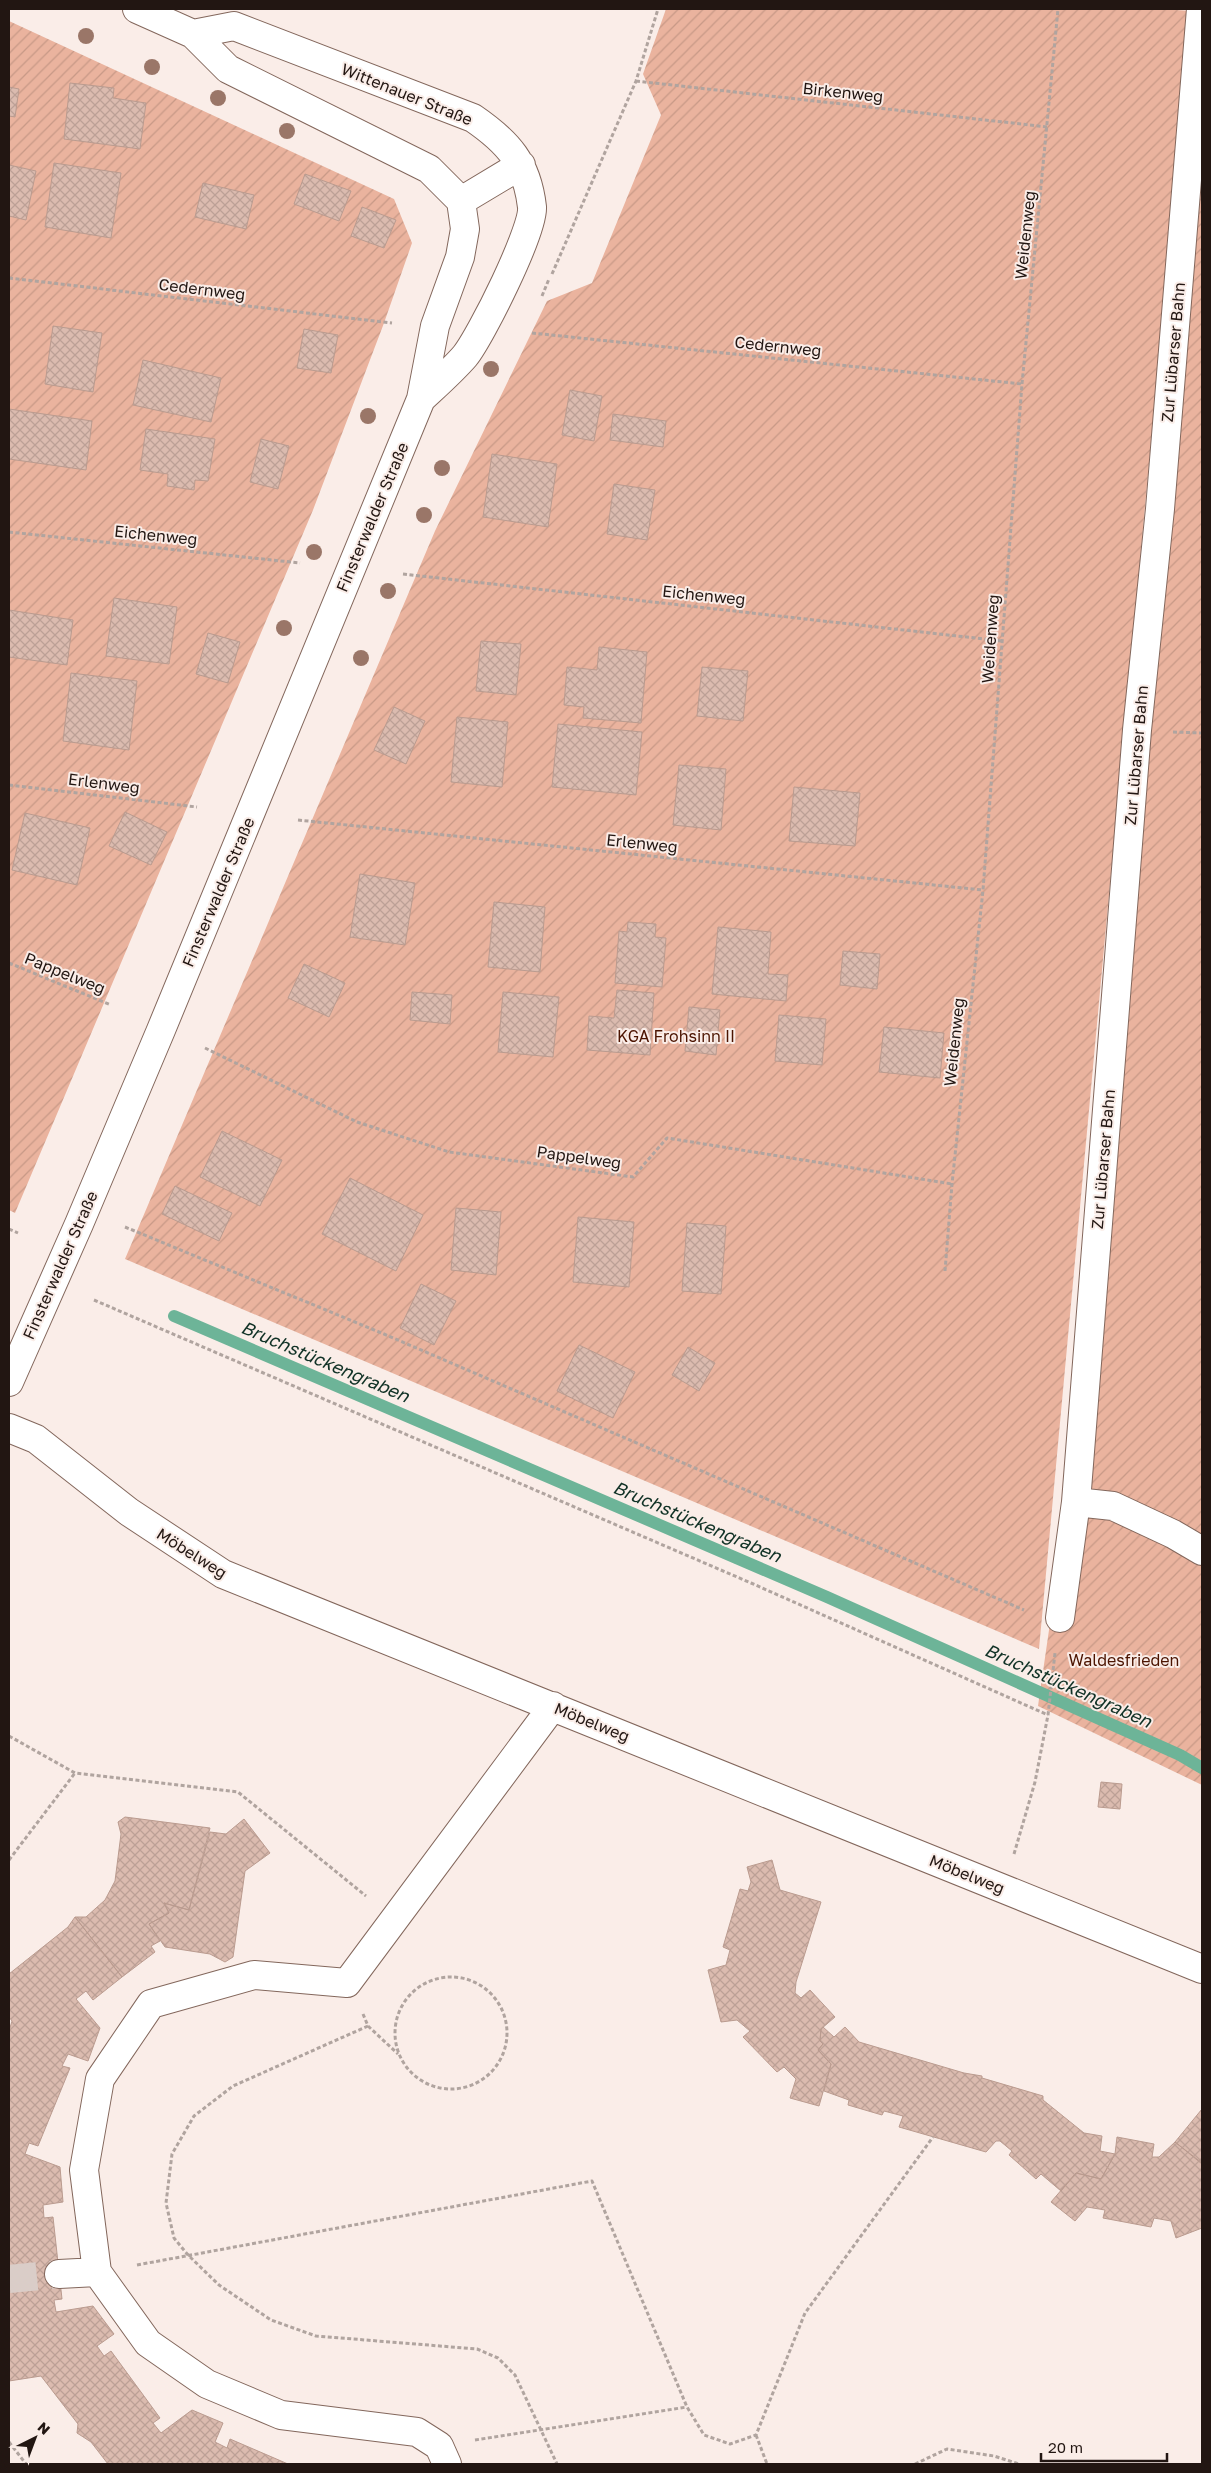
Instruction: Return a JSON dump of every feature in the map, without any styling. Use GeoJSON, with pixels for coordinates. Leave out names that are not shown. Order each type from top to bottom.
{"type":"FeatureCollection","features":[{"type":"Feature","properties":{"kind":"street"},"geometry":{"type":"LineString","coordinates":[[137,9],[193,34],[228,70],[429,169],[461,201],[521,165]]}},
{"type":"Feature","properties":{"kind":"street","name":"Zur Lübarser Bahn"},"geometry":{"type":"LineString","coordinates":[[1060,1618],[1076,1502],[1137,730],[1160,510],[1201,9]]}},
{"type":"Feature","properties":{"kind":"street","name":"Wittenauer Straße"},"geometry":{"type":"LineString","coordinates":[[193,34],[234,26],[473,118],[500,137],[521,165]]}},
{"type":"Feature","properties":{"kind":"street","name":"Finsterwalder Straße"},"geometry":{"type":"LineString","coordinates":[[421,399],[465,355],[521,249],[532,208],[521,165]]}},
{"type":"Feature","properties":{"kind":"street","name":"Finsterwalder Straße"},"geometry":{"type":"LineString","coordinates":[[9,1382],[79,1224],[176,994],[421,399],[435,326],[460,257],[465,229],[461,201]]}},
{"type":"Feature","properties":{"kind":"street","name":"Möbelweg"},"geometry":{"type":"LineString","coordinates":[[9,1428],[36,1439],[129,1512],[223,1574],[1202,1969]]}},
{"type":"Feature","properties":{"kind":"street"},"geometry":{"type":"LineString","coordinates":[[1076,1502],[1113,1506],[1173,1534],[1202,1552]]}},
{"type":"Feature","properties":{"kind":"street"},"geometry":{"type":"LineString","coordinates":[[443,2455],[416,2432],[281,2414],[207,2384],[148,2343],[97,2272],[84,2170],[100,2078],[151,2004],[254,1975],[347,1983],[553,1706]]}},
{"type":"Feature","properties":{"kind":"street"},"geometry":{"type":"LineString","coordinates":[[59,2274],[97,2272]]}},
{"type":"Feature","properties":{"kind":"path"},"geometry":{"type":"LineString","coordinates":[[540,300],[636,82],[658,9]]}},
{"type":"Feature","properties":{"kind":"path","name":"Weidenweg"},"geometry":{"type":"LineString","coordinates":[[945,1271],[952,1184],[983,890],[1022,384],[1058,9]]}},
{"type":"Feature","properties":{"kind":"path","name":"Birkenweg"},"geometry":{"type":"LineString","coordinates":[[636,82],[1048,127]]}},
{"type":"Feature","properties":{"kind":"path","name":"Cedernweg"},"geometry":{"type":"LineString","coordinates":[[9,278],[392,324]]}},
{"type":"Feature","properties":{"kind":"path","name":"Cedernweg"},"geometry":{"type":"LineString","coordinates":[[532,333],[1022,384]]}},
{"type":"Feature","properties":{"kind":"path","name":"Eichenweg"},"geometry":{"type":"LineString","coordinates":[[9,532],[300,563]]}},
{"type":"Feature","properties":{"kind":"path","name":"Eichenweg"},"geometry":{"type":"LineString","coordinates":[[403,574],[1002,641]]}},
{"type":"Feature","properties":{"kind":"path","name":"Erlenweg"},"geometry":{"type":"LineString","coordinates":[[9,785],[197,807]]}},
{"type":"Feature","properties":{"kind":"path","name":"Erlenweg"},"geometry":{"type":"LineString","coordinates":[[298,820],[983,890]]}},
{"type":"Feature","properties":{"kind":"path","name":"Pappelweg"},"geometry":{"type":"LineString","coordinates":[[9,963],[111,1005]]}},
{"type":"Feature","properties":{"kind":"path","name":"Pappelweg"},"geometry":{"type":"LineString","coordinates":[[205,1048],[357,1122],[449,1152],[633,1177],[667,1138],[952,1184]]}},
{"type":"Feature","properties":{"kind":"path"},"geometry":{"type":"LineString","coordinates":[[125,1227],[384,1334],[1032,1614]]}},
{"type":"Feature","properties":{"kind":"path"},"geometry":{"type":"LineString","coordinates":[[9,1229],[18,1233]]}},
{"type":"Feature","properties":{"kind":"path"},"geometry":{"type":"LineString","coordinates":[[94,1300],[742,1579],[1048,1715]]}},
{"type":"Feature","properties":{"kind":"path"},"geometry":{"type":"LineString","coordinates":[[1004,1889],[1035,1782],[1048,1715],[1051,1677]]}},
{"type":"Feature","properties":{"kind":"path"},"geometry":{"type":"LineString","coordinates":[[9,1736],[74,1773],[238,1792],[394,1919]]}},
{"type":"Feature","properties":{"kind":"path"},"geometry":{"type":"LineString","coordinates":[[9,1860],[74,1773]]}},
{"type":"Feature","properties":{"kind":"path"},"geometry":{"type":"LineString","coordinates":[[347,1983],[368,2026],[398,2055],[408,2070],[423,2083],[441,2089],[460,2089],[478,2083],[492,2071],[502,2056],[507,2037],[506,2019],[498,2002],[486,1989],[470,1980],[451,1976],[433,1979],[417,1988],[404,2001],[400,2009],[396,2018],[394,2036],[398,2055]]}},
{"type":"Feature","properties":{"kind":"path"},"geometry":{"type":"LineString","coordinates":[[368,2026],[233,2086],[194,2116],[172,2154],[166,2203],[174,2238],[188,2255],[219,2285],[271,2320],[316,2336],[477,2349],[498,2358],[515,2375],[558,2464]]}},
{"type":"Feature","properties":{"kind":"path"},"geometry":{"type":"LineString","coordinates":[[767,2464],[756,2435],[805,2313],[933,2137]]}},
{"type":"Feature","properties":{"kind":"path"},"geometry":{"type":"LineString","coordinates":[[97,2272],[592,2181],[687,2407],[704,2435],[730,2444],[756,2435]]}},
{"type":"Feature","properties":{"kind":"path"},"geometry":{"type":"LineString","coordinates":[[443,2455],[540,2430],[687,2407]]}},
{"type":"Feature","properties":{"kind":"path"},"geometry":{"type":"LineString","coordinates":[[9,2442],[26,2464]]}},
{"type":"Feature","properties":{"kind":"path"},"geometry":{"type":"LineString","coordinates":[[915,2464],[947,2449],[994,2456],[1019,2464]]}},
{"type":"Feature","properties":{"kind":"green space","name":"KGA Frohsinn II"},"geometry":{"type":"Polygon","coordinates":[[[666,9],[1162,9],[1191,11],[1039,1649],[125,1259],[435,531],[547,301],[592,283],[661,115],[643,74],[666,9]]]}},
{"type":"Feature","properties":{"kind":"green space"},"geometry":{"type":"Polygon","coordinates":[[[9,21],[394,199],[412,243],[384,323],[313,510],[15,1213],[9,1210],[9,21]]]}},
{"type":"Feature","properties":{"kind":"green space","name":"Waldesfrieden"},"geometry":{"type":"Polygon","coordinates":[[[1202,174],[1202,1785],[1038,1706],[1049,1630],[1141,824],[1202,174]]]}},
{"type":"Feature","properties":{"kind":"building"},"geometry":{"type":"Polygon","coordinates":[[[70,83],[114,88],[113,98],[146,103],[140,149],[64,139],[70,83]]]}},
{"type":"Feature","properties":{"kind":"building"},"geometry":{"type":"Polygon","coordinates":[[[9,87],[19,89],[15,117],[9,116],[9,87]]]}},
{"type":"Feature","properties":{"kind":"building"},"geometry":{"type":"Polygon","coordinates":[[[54,163],[121,173],[111,238],[45,227],[54,163]]]}},
{"type":"Feature","properties":{"kind":"building"},"geometry":{"type":"Polygon","coordinates":[[[9,165],[36,171],[26,220],[9,216],[9,165]]]}},
{"type":"Feature","properties":{"kind":"building"},"geometry":{"type":"Polygon","coordinates":[[[305,174],[351,191],[339,221],[294,204],[305,174]]]}},
{"type":"Feature","properties":{"kind":"building"},"geometry":{"type":"Polygon","coordinates":[[[203,183],[254,195],[246,229],[195,217],[203,183]]]}},
{"type":"Feature","properties":{"kind":"building"},"geometry":{"type":"Polygon","coordinates":[[[362,207],[396,220],[384,248],[351,236],[362,207]]]}},
{"type":"Feature","properties":{"kind":"building"},"geometry":{"type":"Polygon","coordinates":[[[53,326],[102,333],[93,392],[45,384],[53,326]]]}},
{"type":"Feature","properties":{"kind":"building"},"geometry":{"type":"Polygon","coordinates":[[[304,329],[338,335],[331,373],[297,368],[304,329]]]}},
{"type":"Feature","properties":{"kind":"building"},"geometry":{"type":"Polygon","coordinates":[[[143,360],[221,378],[211,422],[133,405],[143,360]]]}},
{"type":"Feature","properties":{"kind":"building"},"geometry":{"type":"Polygon","coordinates":[[[570,390],[602,396],[594,441],[562,435],[570,390]]]}},
{"type":"Feature","properties":{"kind":"building"},"geometry":{"type":"Polygon","coordinates":[[[9,409],[92,421],[86,470],[9,459],[9,409]]]}},
{"type":"Feature","properties":{"kind":"building"},"geometry":{"type":"Polygon","coordinates":[[[613,414],[666,421],[663,447],[610,440],[613,414]]]}},
{"type":"Feature","properties":{"kind":"building"},"geometry":{"type":"Polygon","coordinates":[[[146,429],[215,439],[208,481],[195,480],[194,490],[167,486],[168,474],[140,470],[146,429]]]}},
{"type":"Feature","properties":{"kind":"building"},"geometry":{"type":"Polygon","coordinates":[[[261,439],[289,446],[278,489],[250,482],[261,439]]]}},
{"type":"Feature","properties":{"kind":"building"},"geometry":{"type":"Polygon","coordinates":[[[492,454],[557,464],[548,527],[483,517],[492,454]]]}},
{"type":"Feature","properties":{"kind":"building"},"geometry":{"type":"Polygon","coordinates":[[[614,484],[655,490],[647,540],[607,534],[614,484]]]}},
{"type":"Feature","properties":{"kind":"building"},"geometry":{"type":"Polygon","coordinates":[[[114,598],[177,607],[169,664],[106,656],[114,598]]]}},
{"type":"Feature","properties":{"kind":"building"},"geometry":{"type":"Polygon","coordinates":[[[9,610],[73,620],[67,665],[9,657],[9,610]]]}},
{"type":"Feature","properties":{"kind":"building"},"geometry":{"type":"Polygon","coordinates":[[[208,633],[240,642],[228,683],[196,674],[208,633]]]}},
{"type":"Feature","properties":{"kind":"building"},"geometry":{"type":"Polygon","coordinates":[[[481,641],[521,644],[516,695],[476,691],[481,641]]]}},
{"type":"Feature","properties":{"kind":"building"},"geometry":{"type":"Polygon","coordinates":[[[599,647],[647,652],[641,723],[583,718],[584,707],[564,705],[567,667],[597,670],[599,647]]]}},
{"type":"Feature","properties":{"kind":"building"},"geometry":{"type":"Polygon","coordinates":[[[702,667],[748,671],[743,721],[697,716],[702,667]]]}},
{"type":"Feature","properties":{"kind":"building"},"geometry":{"type":"Polygon","coordinates":[[[71,673],[137,681],[129,750],[63,741],[71,673]]]}},
{"type":"Feature","properties":{"kind":"building"},"geometry":{"type":"Polygon","coordinates":[[[394,707],[425,721],[406,764],[374,750],[394,707]]]}},
{"type":"Feature","properties":{"kind":"building"},"geometry":{"type":"Polygon","coordinates":[[[457,717],[508,722],[502,787],[451,782],[457,717]]]}},
{"type":"Feature","properties":{"kind":"building"},"geometry":{"type":"Polygon","coordinates":[[[558,724],[642,732],[636,795],[552,787],[558,724]]]}},
{"type":"Feature","properties":{"kind":"building"},"geometry":{"type":"Polygon","coordinates":[[[679,765],[726,769],[721,830],[673,825],[679,765]]]}},
{"type":"Feature","properties":{"kind":"building"},"geometry":{"type":"Polygon","coordinates":[[[794,787],[860,793],[855,846],[789,841],[794,787]]]}},
{"type":"Feature","properties":{"kind":"building"},"geometry":{"type":"Polygon","coordinates":[[[125,812],[167,832],[151,865],[109,846],[125,812]]]}},
{"type":"Feature","properties":{"kind":"building"},"geometry":{"type":"Polygon","coordinates":[[[25,813],[90,828],[77,885],[12,870],[25,813]]]}},
{"type":"Feature","properties":{"kind":"building"},"geometry":{"type":"Polygon","coordinates":[[[360,874],[415,883],[405,945],[350,937],[360,874]]]}},
{"type":"Feature","properties":{"kind":"building"},"geometry":{"type":"Polygon","coordinates":[[[494,902],[545,907],[540,972],[488,967],[494,902]]]}},
{"type":"Feature","properties":{"kind":"building"},"geometry":{"type":"Polygon","coordinates":[[[628,922],[656,924],[655,937],[666,938],[662,987],[615,983],[619,931],[627,932],[628,922]]]}},
{"type":"Feature","properties":{"kind":"building"},"geometry":{"type":"Polygon","coordinates":[[[718,927],[771,932],[768,974],[788,975],[786,1001],[712,994],[718,927]]]}},
{"type":"Feature","properties":{"kind":"building"},"geometry":{"type":"Polygon","coordinates":[[[843,951],[880,954],[877,989],[840,985],[843,951]]]}},
{"type":"Feature","properties":{"kind":"building"},"geometry":{"type":"Polygon","coordinates":[[[304,964],[345,983],[329,1017],[288,998],[304,964]]]}},
{"type":"Feature","properties":{"kind":"building"},"geometry":{"type":"Polygon","coordinates":[[[617,990],[654,993],[650,1055],[587,1050],[589,1016],[614,1018],[617,990]]]}},
{"type":"Feature","properties":{"kind":"building"},"geometry":{"type":"Polygon","coordinates":[[[412,992],[452,995],[450,1024],[410,1020],[412,992]]]}},
{"type":"Feature","properties":{"kind":"building"},"geometry":{"type":"Polygon","coordinates":[[[503,992],[559,997],[553,1057],[498,1052],[503,992]]]}},
{"type":"Feature","properties":{"kind":"building"},"geometry":{"type":"Polygon","coordinates":[[[689,1007],[720,1010],[716,1055],[685,1051],[689,1007]]]}},
{"type":"Feature","properties":{"kind":"building"},"geometry":{"type":"Polygon","coordinates":[[[779,1015],[826,1019],[822,1065],[775,1061],[779,1015]]]}},
{"type":"Feature","properties":{"kind":"building"},"geometry":{"type":"Polygon","coordinates":[[[884,1027],[944,1033],[940,1078],[879,1072],[884,1027]]]}},
{"type":"Feature","properties":{"kind":"building"},"geometry":{"type":"Polygon","coordinates":[[[222,1131],[282,1160],[260,1206],[200,1177],[222,1131]]]}},
{"type":"Feature","properties":{"kind":"building"},"geometry":{"type":"Polygon","coordinates":[[[350,1178],[423,1215],[396,1271],[322,1234],[350,1178]]]}},
{"type":"Feature","properties":{"kind":"building"},"geometry":{"type":"Polygon","coordinates":[[[175,1186],[232,1213],[219,1241],[162,1214],[175,1186]]]}},
{"type":"Feature","properties":{"kind":"building"},"geometry":{"type":"Polygon","coordinates":[[[456,1208],[501,1212],[496,1275],[451,1270],[456,1208]]]}},
{"type":"Feature","properties":{"kind":"building"},"geometry":{"type":"Polygon","coordinates":[[[578,1217],[634,1222],[629,1287],[573,1282],[578,1217]]]}},
{"type":"Feature","properties":{"kind":"building"},"geometry":{"type":"Polygon","coordinates":[[[687,1223],[726,1226],[721,1294],[682,1291],[687,1223]]]}},
{"type":"Feature","properties":{"kind":"building"},"geometry":{"type":"Polygon","coordinates":[[[421,1284],[456,1301],[434,1345],[400,1328],[421,1284]]]}},
{"type":"Feature","properties":{"kind":"building"},"geometry":{"type":"Polygon","coordinates":[[[579,1345],[635,1372],[613,1418],[557,1391],[579,1345]]]}},
{"type":"Feature","properties":{"kind":"building"},"geometry":{"type":"Polygon","coordinates":[[[688,1347],[715,1363],[699,1391],[672,1375],[688,1347]]]}},
{"type":"Feature","properties":{"kind":"building"},"geometry":{"type":"Polygon","coordinates":[[[1101,1782],[1122,1784],[1120,1809],[1098,1807],[1101,1782]]]}},
{"type":"Feature","properties":{"kind":"building"},"geometry":{"type":"Polygon","coordinates":[[[125,1817],[210,1828],[189,1910],[164,1903],[169,1913],[149,1924],[160,1941],[151,1946],[155,1952],[122,1977],[75,1917],[86,1917],[105,1900],[115,1881],[121,1834],[118,1822],[125,1817]]]}},
{"type":"Feature","properties":{"kind":"building"},"geometry":{"type":"Polygon","coordinates":[[[244,1819],[270,1853],[245,1871],[233,1957],[225,1962],[210,1954],[165,1947],[149,1924],[169,1913],[164,1903],[189,1910],[210,1832],[226,1834],[244,1819]]]}},
{"type":"Feature","properties":{"kind":"building"},"geometry":{"type":"Polygon","coordinates":[[[772,1860],[780,1890],[821,1902],[796,1982],[795,1993],[801,1998],[810,1990],[835,2017],[821,2029],[820,2041],[823,2044],[818,2050],[831,2064],[819,2106],[790,2098],[796,2079],[784,2067],[777,2072],[743,2037],[750,2031],[737,2020],[721,2022],[708,1970],[726,1965],[730,1950],[723,1947],[740,1889],[748,1891],[751,1882],[747,1867],[772,1860]]]}},
{"type":"Feature","properties":{"kind":"building"},"geometry":{"type":"Polygon","coordinates":[[[75,1917],[122,1977],[93,2000],[86,1991],[76,1999],[100,2028],[88,2061],[68,2054],[62,2066],[70,2068],[38,2146],[29,2143],[25,2154],[60,2167],[63,2202],[43,2205],[44,2218],[53,2217],[62,2299],[54,2300],[56,2312],[93,2306],[114,2334],[97,2346],[104,2356],[111,2351],[160,2418],[153,2423],[161,2433],[192,2410],[223,2423],[215,2442],[227,2448],[230,2439],[288,2464],[108,2464],[91,2442],[77,2433],[78,2424],[41,2376],[9,2381],[9,2031],[12,2021],[9,2017],[9,1974],[68,1927],[75,1917]]]}},
{"type":"Feature","properties":{"kind":"building"},"geometry":{"type":"Polygon","coordinates":[[[823,2027],[834,2037],[845,2027],[859,2042],[964,2073],[982,2076],[982,2078],[1043,2096],[1043,2100],[1084,2133],[1102,2136],[1100,2151],[1115,2154],[1101,2179],[1076,2173],[1061,2191],[1041,2174],[1036,2179],[1009,2155],[1012,2151],[1000,2141],[996,2141],[986,2152],[899,2127],[903,2116],[884,2111],[882,2115],[848,2105],[849,2100],[824,2091],[831,2064],[818,2050],[823,2044],[820,2041],[821,2029],[823,2027]]]}},
{"type":"Feature","properties":{"kind":"building"},"geometry":{"type":"Polygon","coordinates":[[[1202,2109],[1202,2164],[1175,2142],[1202,2109]]]}},
{"type":"Feature","properties":{"kind":"building"},"geometry":{"type":"Polygon","coordinates":[[[1117,2137],[1154,2144],[1152,2157],[1159,2157],[1175,2142],[1202,2163],[1202,2228],[1176,2238],[1171,2221],[1154,2218],[1151,2227],[1103,2218],[1105,2210],[1087,2207],[1075,2221],[1051,2202],[1076,2173],[1101,2179],[1115,2154],[1117,2137]]]}},
{"type":"Feature","properties":{"kind":"waterway","name":"Bruchstückengraben"},"geometry":{"type":"LineString","coordinates":[[174,1316],[827,1597],[1180,1755],[1202,1768]]}},
{"type":"Feature","properties":{"kind":"tunnel"},"geometry":{"type":"LineString","coordinates":[[9,2279],[59,2274]]}}]}
